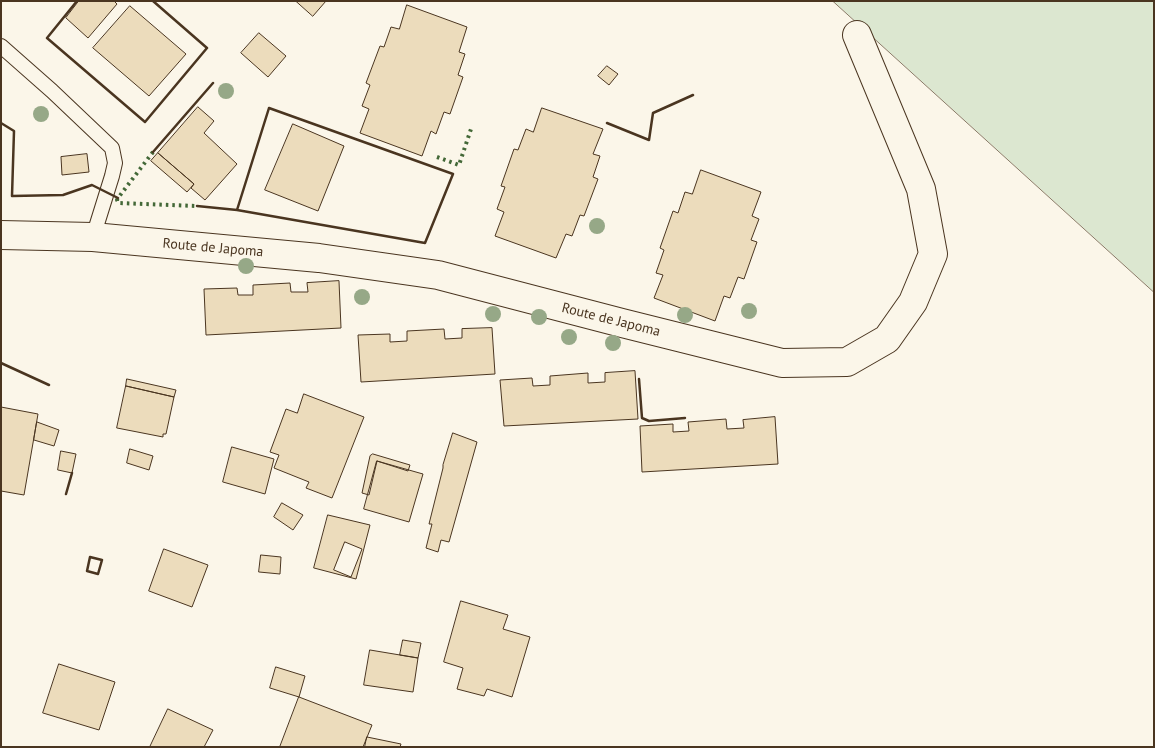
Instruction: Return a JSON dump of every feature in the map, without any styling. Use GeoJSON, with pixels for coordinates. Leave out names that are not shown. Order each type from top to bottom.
{"type":"FeatureCollection","features":[{"type":"Feature","properties":{"kind":"street","name":"Route de Japoma"},"geometry":{"type":"LineString","coordinates":[[1,236],[92,237],[319,258],[438,275],[782,363],[847,362],[887,339],[913,302],[932,254],[921,189],[857,35]]}},
{"type":"Feature","properties":{"kind":"lane"},"geometry":{"type":"LineString","coordinates":[[1,46],[112,148],[116,163],[92,237]]}},
{"type":"Feature","properties":{"kind":"green space"},"geometry":{"type":"Polygon","coordinates":[[[833,1],[1154,1],[1154,292],[833,1]]]}},
{"type":"Feature","properties":{"kind":"building"},"geometry":{"type":"Polygon","coordinates":[[[79,1],[114,1],[117,4],[88,38],[66,18],[79,1]]]}},
{"type":"Feature","properties":{"kind":"building"},"geometry":{"type":"Polygon","coordinates":[[[296,1],[326,1],[313,16],[296,1]]]}},
{"type":"Feature","properties":{"kind":"building"},"geometry":{"type":"Polygon","coordinates":[[[407,5],[467,27],[459,52],[465,54],[458,75],[463,77],[450,114],[444,112],[436,134],[431,131],[422,156],[360,133],[369,109],[362,106],[370,85],[366,83],[380,46],[384,47],[391,27],[399,29],[407,5]]]}},
{"type":"Feature","properties":{"kind":"building"},"geometry":{"type":"Polygon","coordinates":[[[130,6],[186,54],[149,96],[93,48],[130,6]]]}},
{"type":"Feature","properties":{"kind":"building"},"geometry":{"type":"Polygon","coordinates":[[[259,33],[286,56],[268,77],[241,53],[259,33]]]}},
{"type":"Feature","properties":{"kind":"building"},"geometry":{"type":"Polygon","coordinates":[[[607,66],[618,74],[609,85],[598,76],[607,66]]]}},
{"type":"Feature","properties":{"kind":"building"},"geometry":{"type":"Polygon","coordinates":[[[198,107],[214,121],[204,133],[237,164],[205,200],[191,188],[194,184],[158,153],[198,107]]]}},
{"type":"Feature","properties":{"kind":"building"},"geometry":{"type":"Polygon","coordinates":[[[542,108],[603,129],[593,154],[600,156],[593,177],[598,179],[584,216],[580,215],[572,236],[566,234],[556,258],[495,236],[504,212],[497,209],[505,187],[501,186],[514,149],[518,150],[526,129],[533,132],[542,108]]]}},
{"type":"Feature","properties":{"kind":"building"},"geometry":{"type":"Polygon","coordinates":[[[293,124],[344,146],[318,211],[265,190],[293,124]]]}},
{"type":"Feature","properties":{"kind":"building"},"geometry":{"type":"Polygon","coordinates":[[[158,153],[194,184],[187,192],[151,161],[158,153]]]}},
{"type":"Feature","properties":{"kind":"building"},"geometry":{"type":"Polygon","coordinates":[[[87,154],[89,172],[62,175],[61,157],[87,154]]]}},
{"type":"Feature","properties":{"kind":"building"},"geometry":{"type":"Polygon","coordinates":[[[701,170],[761,192],[752,216],[759,219],[751,240],[757,242],[744,279],[738,277],[730,298],[724,296],[715,321],[654,298],[663,275],[656,273],[664,250],[660,248],[673,211],[678,213],[685,192],[692,194],[701,170]]]}},
{"type":"Feature","properties":{"kind":"building"},"geometry":{"type":"Polygon","coordinates":[[[339,281],[341,328],[206,335],[204,289],[237,288],[238,295],[253,295],[253,285],[290,283],[291,292],[308,292],[307,283],[339,281]]]}},
{"type":"Feature","properties":{"kind":"building"},"geometry":{"type":"Polygon","coordinates":[[[492,328],[495,374],[361,382],[358,335],[390,334],[390,342],[407,341],[407,331],[444,329],[445,339],[462,338],[462,329],[492,328]]]}},
{"type":"Feature","properties":{"kind":"building"},"geometry":{"type":"Polygon","coordinates":[[[635,371],[638,419],[504,426],[500,380],[532,378],[533,386],[550,385],[550,376],[588,373],[588,383],[605,382],[605,373],[635,371]]]}},
{"type":"Feature","properties":{"kind":"building"},"geometry":{"type":"Polygon","coordinates":[[[127,379],[176,390],[174,397],[126,386],[127,379]]]}},
{"type":"Feature","properties":{"kind":"building"},"geometry":{"type":"Polygon","coordinates":[[[126,386],[174,397],[166,434],[163,434],[163,437],[117,428],[126,386]]]}},
{"type":"Feature","properties":{"kind":"building"},"geometry":{"type":"Polygon","coordinates":[[[304,394],[364,417],[332,498],[306,488],[309,482],[274,468],[279,455],[270,452],[286,409],[297,413],[304,394]]]}},
{"type":"Feature","properties":{"kind":"building"},"geometry":{"type":"Polygon","coordinates":[[[1,407],[38,414],[24,495],[1,491],[1,407]]]}},
{"type":"Feature","properties":{"kind":"building"},"geometry":{"type":"Polygon","coordinates":[[[775,417],[778,464],[642,472],[640,426],[673,424],[673,432],[689,431],[688,422],[726,419],[727,429],[744,428],[743,420],[775,417]]]}},
{"type":"Feature","properties":{"kind":"building"},"geometry":{"type":"Polygon","coordinates":[[[37,422],[59,430],[54,446],[34,440],[37,422]]]}},
{"type":"Feature","properties":{"kind":"building"},"geometry":{"type":"Polygon","coordinates":[[[453,433],[477,442],[449,542],[441,540],[438,552],[426,548],[432,524],[429,524],[443,465],[453,433]]]}},
{"type":"Feature","properties":{"kind":"building"},"geometry":{"type":"Polygon","coordinates":[[[232,447],[274,459],[265,494],[223,482],[232,447]]]}},
{"type":"Feature","properties":{"kind":"building"},"geometry":{"type":"Polygon","coordinates":[[[130,449],[153,456],[149,470],[127,463],[130,449]]]}},
{"type":"Feature","properties":{"kind":"building"},"geometry":{"type":"Polygon","coordinates":[[[61,451],[76,454],[72,473],[58,470],[61,451]]]}},
{"type":"Feature","properties":{"kind":"building"},"geometry":{"type":"Polygon","coordinates":[[[373,454],[410,465],[408,471],[377,461],[369,495],[362,493],[370,456],[373,454]]]}},
{"type":"Feature","properties":{"kind":"building"},"geometry":{"type":"Polygon","coordinates":[[[377,461],[423,474],[409,522],[364,509],[377,461]]]}},
{"type":"Feature","properties":{"kind":"building"},"geometry":{"type":"Polygon","coordinates":[[[282,503],[303,515],[293,530],[274,517],[282,503]]]}},
{"type":"Feature","properties":{"kind":"building"},"geometry":{"type":"Polygon","coordinates":[[[328,515],[370,525],[356,579],[314,568],[328,515]]]}},
{"type":"Feature","properties":{"kind":"building"},"geometry":{"type":"Polygon","coordinates":[[[345,542],[362,549],[351,577],[334,570],[345,542]]]}},
{"type":"Feature","properties":{"kind":"building"},"geometry":{"type":"Polygon","coordinates":[[[164,549],[208,565],[192,607],[149,591],[164,549]]]}},
{"type":"Feature","properties":{"kind":"building"},"geometry":{"type":"Polygon","coordinates":[[[261,555],[281,557],[280,574],[259,572],[261,555]]]}},
{"type":"Feature","properties":{"kind":"building"},"geometry":{"type":"Polygon","coordinates":[[[461,601],[508,615],[503,629],[530,637],[512,697],[487,689],[484,696],[457,689],[463,668],[444,662],[461,601]]]}},
{"type":"Feature","properties":{"kind":"building"},"geometry":{"type":"Polygon","coordinates":[[[403,640],[421,643],[418,658],[400,655],[403,640]]]}},
{"type":"Feature","properties":{"kind":"building"},"geometry":{"type":"Polygon","coordinates":[[[370,650],[418,658],[413,692],[364,685],[370,650]]]}},
{"type":"Feature","properties":{"kind":"building"},"geometry":{"type":"Polygon","coordinates":[[[59,664],[115,682],[99,730],[43,713],[59,664]]]}},
{"type":"Feature","properties":{"kind":"building"},"geometry":{"type":"Polygon","coordinates":[[[276,667],[305,676],[299,697],[270,688],[276,667]]]}},
{"type":"Feature","properties":{"kind":"building"},"geometry":{"type":"Polygon","coordinates":[[[299,697],[372,725],[363,747],[280,747],[299,697]]]}},
{"type":"Feature","properties":{"kind":"building"},"geometry":{"type":"Polygon","coordinates":[[[168,709],[213,730],[204,747],[150,747],[168,709]]]}},
{"type":"Feature","properties":{"kind":"building"},"geometry":{"type":"Polygon","coordinates":[[[367,737],[401,744],[400,747],[365,747],[367,737]]]}},
{"type":"Feature","properties":{"kind":"hedge"},"geometry":{"type":"LineString","coordinates":[[437,157],[459,165],[472,126]]}},
{"type":"Feature","properties":{"kind":"hedge"},"geometry":{"type":"LineString","coordinates":[[153,152],[118,198],[119,203],[197,206]]}},
{"type":"Feature","properties":{"kind":"wall"},"geometry":{"type":"LineString","coordinates":[[77,1],[47,38],[145,122],[207,48],[153,1]]}},
{"type":"Feature","properties":{"kind":"wall"},"geometry":{"type":"LineString","coordinates":[[153,152],[213,83]]}},
{"type":"Feature","properties":{"kind":"wall"},"geometry":{"type":"LineString","coordinates":[[607,123],[649,140],[653,113],[693,95]]}},
{"type":"Feature","properties":{"kind":"wall"},"geometry":{"type":"LineString","coordinates":[[197,206],[237,210],[425,243],[453,174],[269,108],[237,210]]}},
{"type":"Feature","properties":{"kind":"wall"},"geometry":{"type":"LineString","coordinates":[[1,123],[14,131],[12,196],[63,195],[92,185],[118,198]]}},
{"type":"Feature","properties":{"kind":"wall"},"geometry":{"type":"LineString","coordinates":[[1,363],[49,385]]}},
{"type":"Feature","properties":{"kind":"wall"},"geometry":{"type":"LineString","coordinates":[[639,379],[642,418],[649,421],[685,418]]}},
{"type":"Feature","properties":{"kind":"wall"},"geometry":{"type":"LineString","coordinates":[[66,494],[72,473]]}},
{"type":"Feature","properties":{"kind":"wall"},"geometry":{"type":"LineString","coordinates":[[90,557],[102,560],[98,574],[87,571],[90,557]]}}]}
